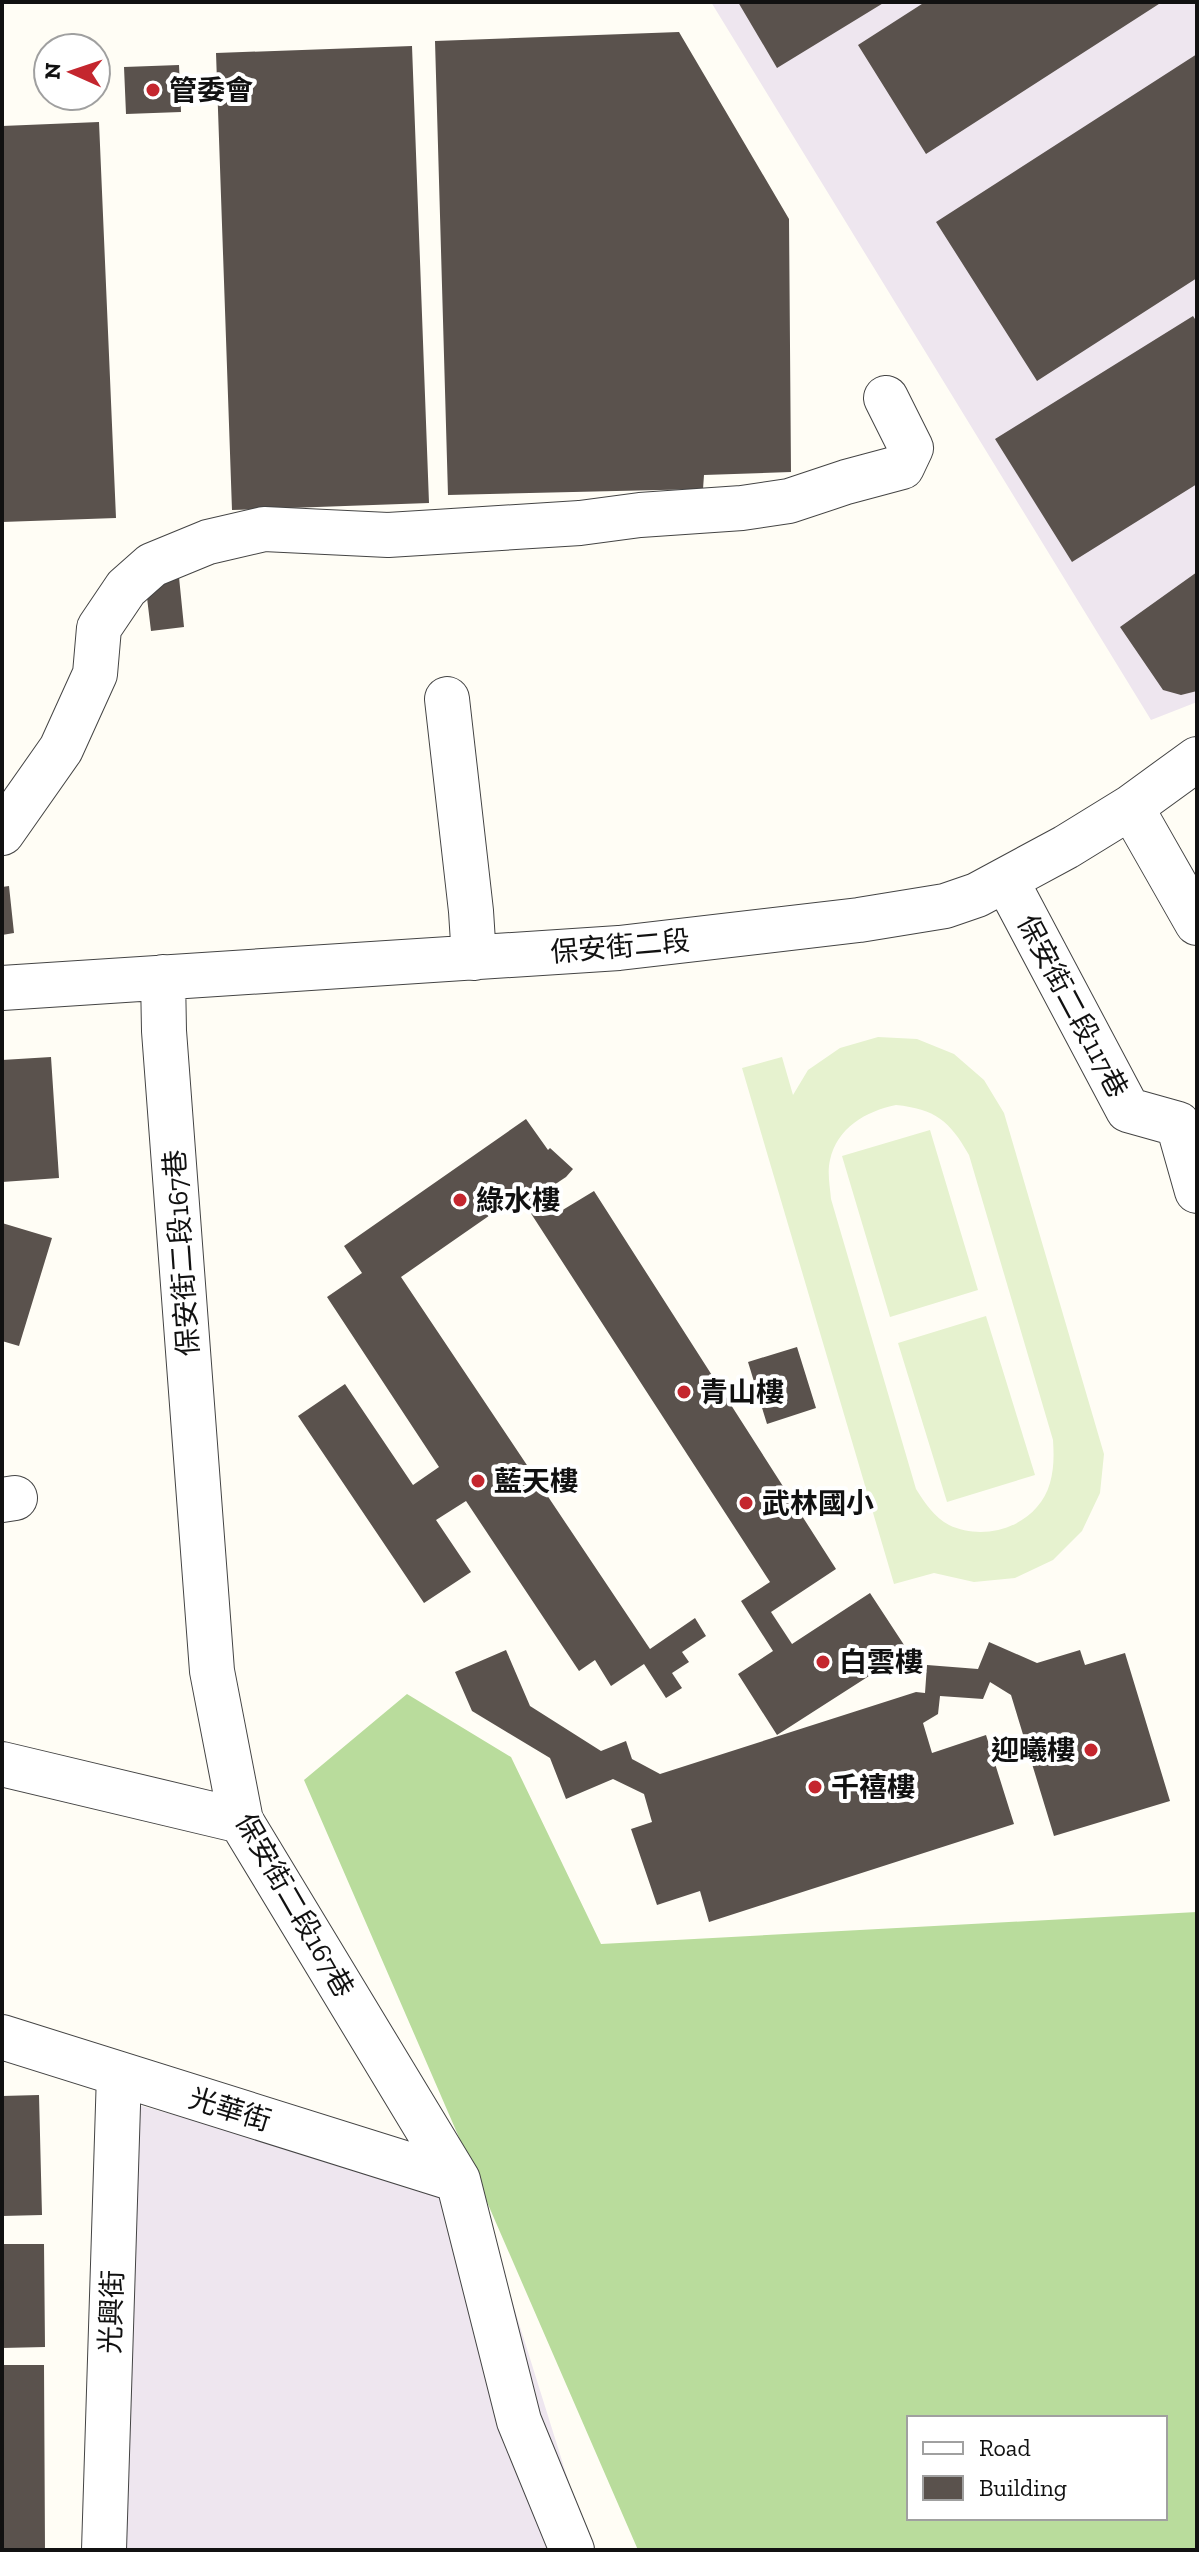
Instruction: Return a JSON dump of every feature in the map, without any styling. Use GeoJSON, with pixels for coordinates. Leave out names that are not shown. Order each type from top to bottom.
{"type":"FeatureCollection","features":[{"type":"Feature","properties":{"kind":"street"},"geometry":{"type":"LineString","coordinates":[[2,833],[61,749],[95,674],[99,628],[126,588],[152,565],[208,542],[264,529],[418,534],[580,523],[789,501],[902,467],[911,448],[886,398]]}},
{"type":"Feature","properties":{"kind":"street"},"geometry":{"type":"LineString","coordinates":[[447,699],[474,958]]}},
{"type":"Feature","properties":{"kind":"street","name":"保安街二段"},"geometry":{"type":"LineString","coordinates":[[2,988],[619,948],[859,920],[945,906],[977,895],[1066,847],[1131,807],[1197,759]]}},
{"type":"Feature","properties":{"kind":"street"},"geometry":{"type":"LineString","coordinates":[[1131,807],[1197,923]]}},
{"type":"Feature","properties":{"kind":"street","name":"保安街二段117巷"},"geometry":{"type":"LineString","coordinates":[[1006,880],[1128,1110],[1178,1124],[1197,1191]]}},
{"type":"Feature","properties":{"kind":"street","name":"保安街二段167巷"},"geometry":{"type":"LineString","coordinates":[[163,977],[164,1031],[212,1671],[241,1821],[458,2180],[519,2421],[572,2550]]}},
{"type":"Feature","properties":{"kind":"street"},"geometry":{"type":"LineString","coordinates":[[2,1764],[241,1821]]}},
{"type":"Feature","properties":{"kind":"street","name":"光華街"},"geometry":{"type":"LineString","coordinates":[[2,2037],[458,2180]]}},
{"type":"Feature","properties":{"kind":"street","name":"光興街"},"geometry":{"type":"LineString","coordinates":[[104,2550],[119,2074]]}},
{"type":"Feature","properties":{"kind":"shaded area"},"geometry":{"type":"Polygon","coordinates":[[[711,2],[1197,2],[1197,702],[1151,720],[711,2]]]}},
{"type":"Feature","properties":{"kind":"shaded area"},"geometry":{"type":"Polygon","coordinates":[[[131,2103],[480,2199],[590,2550],[123,2550],[131,2103]]]}},
{"type":"Feature","properties":{"kind":"green space"},"geometry":{"type":"Polygon","coordinates":[[[878,1037],[917,1039],[954,1054],[984,1080],[1004,1113],[1104,1454],[1100,1493],[1082,1531],[1053,1560],[1015,1578],[974,1582],[934,1573],[894,1584],[742,1068],[782,1057],[793,1095],[808,1070],[840,1048],[878,1037]],[[896,1105],[874,1112],[846,1130],[830,1160],[831,1199],[916,1489],[934,1514],[949,1525],[979,1532],[994,1531],[1023,1519],[1044,1498],[1052,1472],[1053,1440],[969,1155],[948,1125],[931,1114],[896,1105]]]}},
{"type":"Feature","properties":{"kind":"green space"},"geometry":{"type":"Polygon","coordinates":[[[930,1130],[978,1290],[890,1317],[842,1156],[930,1130]]]}},
{"type":"Feature","properties":{"kind":"green space"},"geometry":{"type":"Polygon","coordinates":[[[986,1316],[1035,1475],[947,1502],[898,1343],[986,1316]]]}},
{"type":"Feature","properties":{"kind":"green space"},"geometry":{"type":"Polygon","coordinates":[[[407,1694],[511,1757],[601,1944],[1197,1912],[1197,2550],[638,2550],[304,1780],[407,1694]]]}},
{"type":"Feature","properties":{"kind":"building"},"geometry":{"type":"Polygon","coordinates":[[[738,2],[885,2],[777,68],[738,2]]]}},
{"type":"Feature","properties":{"kind":"building"},"geometry":{"type":"Polygon","coordinates":[[[925,2],[1162,2],[926,154],[858,45],[925,2]]]}},
{"type":"Feature","properties":{"kind":"building"},"geometry":{"type":"Polygon","coordinates":[[[679,32],[789,219],[791,472],[704,475],[703,489],[448,495],[435,41],[679,32]]]}},
{"type":"Feature","properties":{"kind":"building"},"geometry":{"type":"Polygon","coordinates":[[[412,46],[429,503],[232,510],[216,53],[412,46]]]}},
{"type":"Feature","properties":{"kind":"building"},"geometry":{"type":"Polygon","coordinates":[[[1197,54],[1197,278],[1037,381],[936,222],[1197,54]]]}},
{"type":"Feature","properties":{"kind":"building","name":"管委會"},"geometry":{"type":"Polygon","coordinates":[[[179,65],[181,112],[126,114],[124,67],[179,65]]]}},
{"type":"Feature","properties":{"kind":"building"},"geometry":{"type":"Polygon","coordinates":[[[99,122],[116,518],[2,522],[2,126],[99,122]]]}},
{"type":"Feature","properties":{"kind":"building"},"geometry":{"type":"Polygon","coordinates":[[[1193,316],[1197,322],[1197,484],[1072,562],[995,439],[1193,316]]]}},
{"type":"Feature","properties":{"kind":"building"},"geometry":{"type":"Polygon","coordinates":[[[1197,572],[1197,691],[1181,695],[1163,690],[1120,627],[1197,572]]]}},
{"type":"Feature","properties":{"kind":"building"},"geometry":{"type":"Polygon","coordinates":[[[179,577],[184,627],[151,631],[145,581],[179,577]]]}},
{"type":"Feature","properties":{"kind":"building"},"geometry":{"type":"Polygon","coordinates":[[[9,886],[14,933],[2,935],[2,887],[9,886]]]}},
{"type":"Feature","properties":{"kind":"building"},"geometry":{"type":"Polygon","coordinates":[[[51,1057],[59,1178],[2,1182],[2,1060],[51,1057]]]}},
{"type":"Feature","properties":{"kind":"building"},"geometry":{"type":"Polygon","coordinates":[[[526,1119],[548,1150],[550,1148],[573,1169],[542,1193],[556,1214],[594,1191],[836,1569],[771,1612],[792,1644],[870,1593],[908,1651],[777,1735],[738,1674],[773,1651],[741,1601],[770,1582],[519,1195],[401,1277],[650,1649],[695,1618],[706,1636],[682,1652],[689,1662],[672,1673],[682,1688],[666,1698],[644,1664],[611,1686],[595,1660],[579,1671],[466,1501],[436,1520],[471,1572],[424,1603],[298,1416],[345,1384],[413,1485],[439,1467],[327,1297],[362,1273],[344,1246],[526,1119]]]}},
{"type":"Feature","properties":{"kind":"building"},"geometry":{"type":"Polygon","coordinates":[[[2,1223],[52,1238],[19,1346],[2,1341],[2,1223]]]}},
{"type":"Feature","properties":{"kind":"building"},"geometry":{"type":"Polygon","coordinates":[[[797,1347],[816,1408],[767,1424],[748,1362],[797,1347]]]}},
{"type":"Feature","properties":{"kind":"building","name":"千禧樓"},"geometry":{"type":"Polygon","coordinates":[[[989,1642],[1037,1663],[1080,1650],[1085,1665],[1125,1653],[1170,1801],[1054,1836],[1011,1695],[990,1682],[983,1699],[940,1696],[938,1714],[923,1723],[932,1753],[986,1735],[1014,1824],[709,1922],[700,1891],[657,1905],[631,1829],[652,1822],[644,1794],[613,1779],[566,1799],[550,1758],[472,1711],[455,1672],[506,1650],[530,1706],[601,1751],[626,1741],[632,1759],[660,1774],[916,1692],[925,1693],[927,1665],[978,1669],[989,1642]]]}},
{"type":"Feature","properties":{"kind":"building"},"geometry":{"type":"Polygon","coordinates":[[[39,2095],[42,2215],[2,2216],[2,2096],[39,2095]]]}},
{"type":"Feature","properties":{"kind":"building"},"geometry":{"type":"Polygon","coordinates":[[[2,2244],[44,2244],[45,2347],[2,2348],[2,2244]]]}},
{"type":"Feature","properties":{"kind":"building"},"geometry":{"type":"Polygon","coordinates":[[[2,2365],[44,2365],[45,2550],[2,2550],[2,2365]]]}},
{"type":"Feature","properties":{"kind":"place","name":"管委會"},"geometry":{"type":"Point","coordinates":[153,90]}},
{"type":"Feature","properties":{"kind":"place","name":"綠水樓"},"geometry":{"type":"Point","coordinates":[460,1200]}},
{"type":"Feature","properties":{"kind":"place","name":"青山樓"},"geometry":{"type":"Point","coordinates":[684,1392]}},
{"type":"Feature","properties":{"kind":"place","name":"藍天樓"},"geometry":{"type":"Point","coordinates":[478,1481]}},
{"type":"Feature","properties":{"kind":"place","name":"武林國小"},"geometry":{"type":"Point","coordinates":[746,1503]}},
{"type":"Feature","properties":{"kind":"place","name":"白雲樓"},"geometry":{"type":"Point","coordinates":[823,1662]}},
{"type":"Feature","properties":{"kind":"place","name":"迎曦樓"},"geometry":{"type":"Point","coordinates":[1091,1750]}},
{"type":"Feature","properties":{"kind":"place","name":"千禧樓"},"geometry":{"type":"Point","coordinates":[815,1787]}}]}
